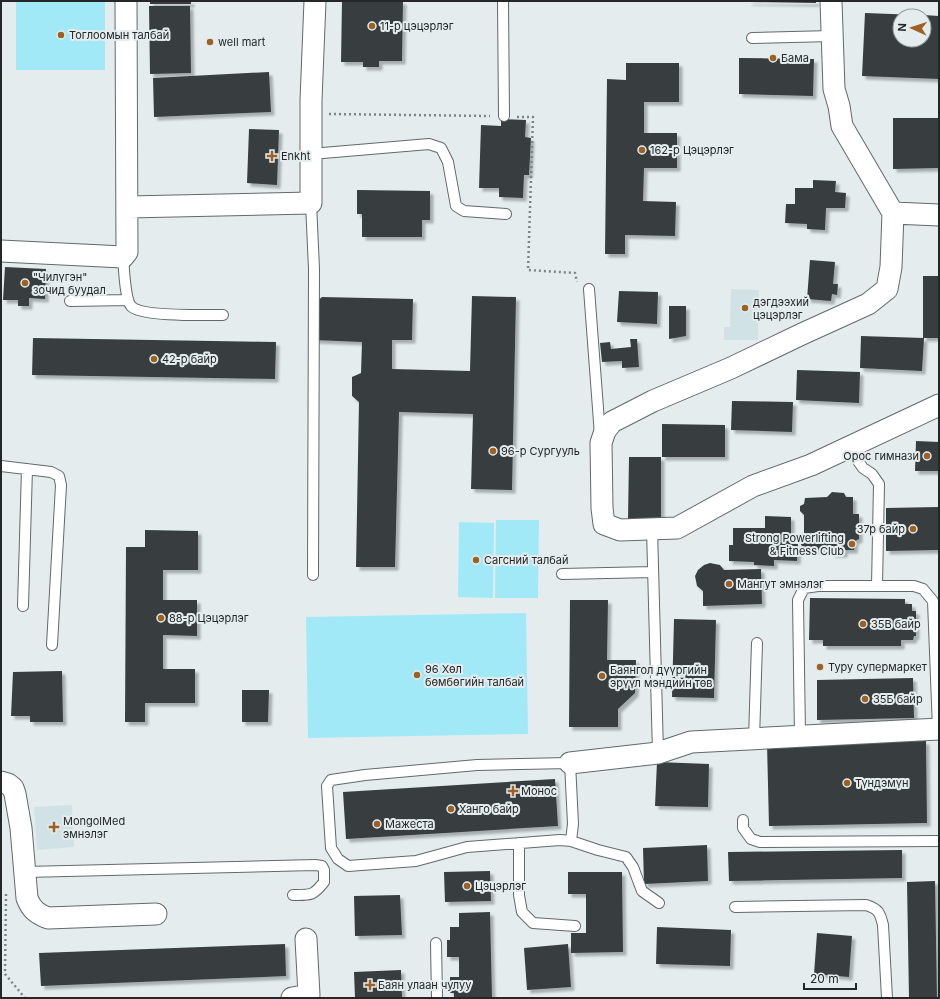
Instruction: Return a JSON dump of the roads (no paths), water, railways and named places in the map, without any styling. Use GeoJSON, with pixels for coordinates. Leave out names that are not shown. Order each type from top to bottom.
{"type":"FeatureCollection","features":[{"type":"Feature","properties":{"kind":"street"},"geometry":{"type":"LineString","coordinates":[[1,251],[123,257],[127,252],[126,1]]}},
{"type":"Feature","properties":{"kind":"street"},"geometry":{"type":"LineString","coordinates":[[128,207],[311,203],[311,114],[315,1]]}},
{"type":"Feature","properties":{"kind":"street"},"geometry":{"type":"LineString","coordinates":[[831,1],[834,89],[839,106],[842,126],[894,213],[891,267],[887,289],[868,304],[731,368],[653,401],[612,422],[604,431],[601,443],[602,508],[604,524],[620,530],[677,528],[753,486],[811,465],[939,405]]}},
{"type":"Feature","properties":{"kind":"street"},"geometry":{"type":"LineString","coordinates":[[894,213],[939,215]]}},
{"type":"Feature","properties":{"kind":"street"},"geometry":{"type":"LineString","coordinates":[[570,763],[658,753],[691,742],[939,729]]}},
{"type":"Feature","properties":{"kind":"street"},"geometry":{"type":"LineString","coordinates":[[1,782],[8,784],[13,788],[15,794],[22,828],[27,898],[35,911],[48,918],[156,914]]}},
{"type":"Feature","properties":{"kind":"street"},"geometry":{"type":"LineString","coordinates":[[292,998],[309,995],[306,939]]}},
{"type":"Feature","properties":{"kind":"lane"},"geometry":{"type":"LineString","coordinates":[[503,1],[504,116]]}},
{"type":"Feature","properties":{"kind":"lane"},"geometry":{"type":"LineString","coordinates":[[752,38],[832,36]]}},
{"type":"Feature","properties":{"kind":"lane"},"geometry":{"type":"LineString","coordinates":[[311,154],[429,144],[441,148],[448,162],[456,206],[464,211],[506,214]]}},
{"type":"Feature","properties":{"kind":"lane"},"geometry":{"type":"LineString","coordinates":[[311,203],[314,269],[313,575]]}},
{"type":"Feature","properties":{"kind":"lane"},"geometry":{"type":"LineString","coordinates":[[123,257],[128,300],[131,307],[140,312],[223,315]]}},
{"type":"Feature","properties":{"kind":"lane"},"geometry":{"type":"LineString","coordinates":[[589,290],[601,443]]}},
{"type":"Feature","properties":{"kind":"lane"},"geometry":{"type":"LineString","coordinates":[[70,301],[128,300]]}},
{"type":"Feature","properties":{"kind":"lane"},"geometry":{"type":"LineString","coordinates":[[848,447],[863,468],[872,474],[879,484],[877,586]]}},
{"type":"Feature","properties":{"kind":"lane"},"geometry":{"type":"LineString","coordinates":[[1,466],[51,472],[59,476],[61,485],[52,644]]}},
{"type":"Feature","properties":{"kind":"lane"},"geometry":{"type":"LineString","coordinates":[[23,606],[27,469]]}},
{"type":"Feature","properties":{"kind":"lane"},"geometry":{"type":"LineString","coordinates":[[652,530],[658,753]]}},
{"type":"Feature","properties":{"kind":"lane"},"geometry":{"type":"LineString","coordinates":[[562,574],[653,572]]}},
{"type":"Feature","properties":{"kind":"lane"},"geometry":{"type":"LineString","coordinates":[[800,736],[798,600],[804,588],[818,586],[914,586],[923,589],[933,601],[939,729]]}},
{"type":"Feature","properties":{"kind":"lane"},"geometry":{"type":"LineString","coordinates":[[754,739],[757,643]]}},
{"type":"Feature","properties":{"kind":"lane"},"geometry":{"type":"LineString","coordinates":[[571,841],[573,824],[570,763],[477,765],[365,775],[331,780],[327,786],[331,848],[338,859],[348,866],[416,861],[467,847],[571,841],[626,857],[633,867],[642,891],[659,902]]}},
{"type":"Feature","properties":{"kind":"lane"},"geometry":{"type":"LineString","coordinates":[[744,820],[743,828],[750,840],[760,842],[939,841]]}},
{"type":"Feature","properties":{"kind":"lane"},"geometry":{"type":"LineString","coordinates":[[519,843],[520,895],[522,912],[532,923],[575,926]]}},
{"type":"Feature","properties":{"kind":"lane"},"geometry":{"type":"LineString","coordinates":[[25,872],[322,866],[324,870],[324,882],[315,893],[293,895]]}},
{"type":"Feature","properties":{"kind":"lane"},"geometry":{"type":"LineString","coordinates":[[734,907],[866,905],[874,908],[880,914],[883,925],[887,998]]}},
{"type":"Feature","properties":{"kind":"lane"},"geometry":{"type":"LineString","coordinates":[[436,943],[437,998]]}},
{"type":"Feature","properties":{"kind":"place","name":"11-р цэцэрлэг"},"geometry":{"type":"Point","coordinates":[372,26]}},
{"type":"Feature","properties":{"kind":"place","name":"Тоглоомын талбай"},"geometry":{"type":"Point","coordinates":[61,35]}},
{"type":"Feature","properties":{"kind":"place","name":"well mart"},"geometry":{"type":"Point","coordinates":[210,42]}},
{"type":"Feature","properties":{"kind":"place","name":"Бама"},"geometry":{"type":"Point","coordinates":[773,58]}},
{"type":"Feature","properties":{"kind":"place","name":"162-р Цэцэрлэг"},"geometry":{"type":"Point","coordinates":[642,150]}},
{"type":"Feature","properties":{"kind":"place","name":"Enkht"},"geometry":{"type":"Point","coordinates":[272,156]}},
{"type":"Feature","properties":{"kind":"place","name":"\"Чилүгэн\" зочид буудал"},"geometry":{"type":"Point","coordinates":[25,283]}},
{"type":"Feature","properties":{"kind":"place","name":"дэгдээхий цэцэрлэг"},"geometry":{"type":"Point","coordinates":[745,308]}},
{"type":"Feature","properties":{"kind":"place","name":"42-p байр"},"geometry":{"type":"Point","coordinates":[154,359]}},
{"type":"Feature","properties":{"kind":"place","name":"96-р Сургууль"},"geometry":{"type":"Point","coordinates":[493,451]}},
{"type":"Feature","properties":{"kind":"place","name":"Орос гимнази"},"geometry":{"type":"Point","coordinates":[927,456]}},
{"type":"Feature","properties":{"kind":"place","name":"37р байр"},"geometry":{"type":"Point","coordinates":[913,529]}},
{"type":"Feature","properties":{"kind":"place","name":"Strong Powerlifting & Fitness Club"},"geometry":{"type":"Point","coordinates":[852,544]}},
{"type":"Feature","properties":{"kind":"place","name":"Сагсний талбай"},"geometry":{"type":"Point","coordinates":[476,560]}},
{"type":"Feature","properties":{"kind":"place","name":"Мангут эмнэлэг"},"geometry":{"type":"Point","coordinates":[729,584]}},
{"type":"Feature","properties":{"kind":"place","name":"88-р Цэцэрлэг"},"geometry":{"type":"Point","coordinates":[161,618]}},
{"type":"Feature","properties":{"kind":"place","name":"35В байр"},"geometry":{"type":"Point","coordinates":[863,624]}},
{"type":"Feature","properties":{"kind":"place","name":"Туру супермаркет"},"geometry":{"type":"Point","coordinates":[820,667]}},
{"type":"Feature","properties":{"kind":"place","name":"96 Хөл бөмбөгийн талбай"},"geometry":{"type":"Point","coordinates":[417,675]}},
{"type":"Feature","properties":{"kind":"place","name":"Баянгол дүүргийн эрүүл мэндийн төв"},"geometry":{"type":"Point","coordinates":[602,676]}},
{"type":"Feature","properties":{"kind":"place","name":"35Б байр"},"geometry":{"type":"Point","coordinates":[865,699]}},
{"type":"Feature","properties":{"kind":"place","name":"Түндэмүн"},"geometry":{"type":"Point","coordinates":[847,783]}},
{"type":"Feature","properties":{"kind":"place","name":"Монос"},"geometry":{"type":"Point","coordinates":[513,791]}},
{"type":"Feature","properties":{"kind":"place","name":"Ханго байр"},"geometry":{"type":"Point","coordinates":[451,809]}},
{"type":"Feature","properties":{"kind":"place","name":"Мажеста"},"geometry":{"type":"Point","coordinates":[377,824]}},
{"type":"Feature","properties":{"kind":"place","name":"MongolMed эмнэлэг"},"geometry":{"type":"Point","coordinates":[54,827]}},
{"type":"Feature","properties":{"kind":"place","name":"Цэцэрлэг"},"geometry":{"type":"Point","coordinates":[467,886]}},
{"type":"Feature","properties":{"kind":"place","name":"Баян улаан чулуу"},"geometry":{"type":"Point","coordinates":[370,985]}}]}
